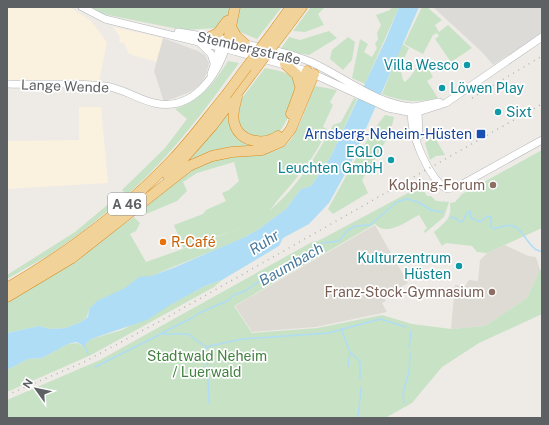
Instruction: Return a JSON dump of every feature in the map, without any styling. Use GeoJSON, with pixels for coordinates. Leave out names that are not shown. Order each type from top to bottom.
{"type":"FeatureCollection","features":[{"type":"Feature","properties":{"kind":"highway"},"geometry":{"type":"LineString","coordinates":[[230,7],[229,24],[236,36],[245,44]]}},
{"type":"Feature","properties":{"kind":"highway"},"geometry":{"type":"LineString","coordinates":[[224,44],[235,7]]}},
{"type":"Feature","properties":{"kind":"highway","name":"A 46"},"geometry":{"type":"LineString","coordinates":[[7,298],[72,258],[119,223],[146,199],[194,148],[239,91],[281,25],[290,7]]}},
{"type":"Feature","properties":{"kind":"highway","name":"A 46"},"geometry":{"type":"LineString","coordinates":[[7,288],[64,254],[129,202],[173,159],[281,25],[302,7]]}},
{"type":"Feature","properties":{"kind":"highway"},"geometry":{"type":"LineString","coordinates":[[210,37],[218,33],[229,24]]}},
{"type":"Feature","properties":{"kind":"highway"},"geometry":{"type":"LineString","coordinates":[[285,64],[297,75],[300,86]]}},
{"type":"Feature","properties":{"kind":"highway"},"geometry":{"type":"LineString","coordinates":[[239,91],[234,111],[235,124],[240,133],[246,138],[262,142],[276,138],[282,131],[289,119],[300,86],[311,73]]}},
{"type":"Feature","properties":{"kind":"highway"},"geometry":{"type":"LineString","coordinates":[[146,199],[177,175],[200,161],[223,153],[262,150],[281,142],[291,129],[311,73]]}},
{"type":"Feature","properties":{"kind":"street","name":"Stembergstraße"},"geometry":{"type":"LineString","coordinates":[[82,7],[105,19],[198,42],[245,44],[310,62],[356,89]]}},
{"type":"Feature","properties":{"kind":"street","name":"Stembergstraße"},"geometry":{"type":"LineString","coordinates":[[146,28],[210,37],[224,44],[311,73],[412,110]]}},
{"type":"Feature","properties":{"kind":"street"},"geometry":{"type":"LineString","coordinates":[[542,38],[456,95],[412,110],[417,143],[427,163],[443,187],[452,189],[542,140]]}},
{"type":"Feature","properties":{"kind":"street"},"geometry":{"type":"LineString","coordinates":[[198,42],[211,54],[214,63]]}},
{"type":"Feature","properties":{"kind":"street"},"geometry":{"type":"LineString","coordinates":[[209,81],[214,63],[224,44]]}},
{"type":"Feature","properties":{"kind":"street","name":"Lange Wende"},"geometry":{"type":"LineString","coordinates":[[7,84],[107,86],[149,101],[165,104],[187,99],[202,90],[218,68],[224,44]]}},
{"type":"Feature","properties":{"kind":"shaded area"},"geometry":{"type":"Polygon","coordinates":[[[7,7],[70,7],[91,21],[107,42],[99,82],[7,82],[7,7]]]}},
{"type":"Feature","properties":{"kind":"shaded area"},"geometry":{"type":"Polygon","coordinates":[[[433,7],[542,7],[542,33],[493,65],[483,53],[433,7]]]}},
{"type":"Feature","properties":{"kind":"shaded area"},"geometry":{"type":"Polygon","coordinates":[[[113,27],[163,38],[157,62],[129,54],[124,43],[119,42],[120,37],[113,27]]]}},
{"type":"Feature","properties":{"kind":"shaded area"},"geometry":{"type":"Polygon","coordinates":[[[163,38],[198,51],[205,55],[209,63],[206,75],[201,84],[190,92],[164,102],[154,71],[163,38]]]}},
{"type":"Feature","properties":{"kind":"shaded area"},"geometry":{"type":"Polygon","coordinates":[[[79,107],[101,107],[108,183],[7,189],[7,141],[79,140],[79,107]]]}},
{"type":"Feature","properties":{"kind":"shaded area"},"geometry":{"type":"Polygon","coordinates":[[[375,225],[408,283],[384,298],[386,301],[382,303],[387,312],[316,327],[252,332],[235,306],[375,225]]]}},
{"type":"Feature","properties":{"kind":"shaded area","name":"Franz-Stock-Gymnasium"},"geometry":{"type":"Polygon","coordinates":[[[505,245],[528,256],[536,257],[540,270],[527,298],[485,326],[451,329],[455,285],[465,286],[469,280],[478,281],[480,260],[487,253],[505,245]]]}},
{"type":"Feature","properties":{"kind":"green space"},"geometry":{"type":"Polygon","coordinates":[[[91,7],[282,7],[257,39],[235,30],[218,28],[183,30],[103,14],[91,7]]]}},
{"type":"Feature","properties":{"kind":"green space"},"geometry":{"type":"Polygon","coordinates":[[[311,7],[325,7],[318,14],[324,25],[305,32],[293,31],[311,7]]]}},
{"type":"Feature","properties":{"kind":"green space"},"geometry":{"type":"Polygon","coordinates":[[[392,7],[399,7],[365,84],[352,78],[360,39],[368,44],[364,52],[372,57],[377,48],[375,44],[378,39],[377,33],[381,25],[376,15],[390,10],[392,7]]]}},
{"type":"Feature","properties":{"kind":"green space"},"geometry":{"type":"Polygon","coordinates":[[[422,7],[427,7],[442,20],[435,25],[439,32],[448,25],[472,48],[451,62],[435,39],[439,36],[437,33],[433,35],[423,54],[404,44],[422,7]]]}},
{"type":"Feature","properties":{"kind":"green space"},"geometry":{"type":"Polygon","coordinates":[[[329,31],[337,38],[309,55],[280,50],[289,37],[300,40],[329,31]]]}},
{"type":"Feature","properties":{"kind":"green space"},"geometry":{"type":"Polygon","coordinates":[[[348,37],[355,42],[352,60],[343,70],[330,59],[332,50],[348,37]]]}},
{"type":"Feature","properties":{"kind":"green space"},"geometry":{"type":"Polygon","coordinates":[[[402,44],[409,48],[400,67],[403,80],[405,82],[418,66],[425,62],[433,77],[427,81],[438,98],[423,101],[410,101],[396,99],[382,94],[402,44]]]}},
{"type":"Feature","properties":{"kind":"green space"},"geometry":{"type":"Polygon","coordinates":[[[228,61],[239,63],[187,132],[158,165],[127,195],[122,190],[165,148],[187,119],[175,109],[193,101],[200,96],[212,84],[228,61]]]}},
{"type":"Feature","properties":{"kind":"green space"},"geometry":{"type":"Polygon","coordinates":[[[265,68],[281,71],[291,76],[296,84],[296,91],[292,107],[282,129],[273,136],[264,139],[242,132],[237,115],[238,106],[242,98],[265,68]]]}},
{"type":"Feature","properties":{"kind":"green space"},"geometry":{"type":"Polygon","coordinates":[[[315,86],[337,90],[330,102],[333,105],[323,127],[327,129],[316,152],[302,172],[270,210],[298,181],[333,125],[341,122],[354,98],[357,99],[331,156],[311,186],[301,189],[286,209],[259,229],[245,237],[146,278],[107,298],[89,309],[87,317],[81,322],[66,328],[50,329],[39,326],[7,333],[7,300],[67,266],[134,217],[140,223],[136,231],[130,234],[146,262],[247,226],[183,248],[174,225],[203,214],[206,210],[226,201],[222,193],[229,190],[239,181],[234,162],[197,173],[183,182],[187,191],[177,201],[146,214],[142,211],[176,180],[206,161],[216,158],[261,154],[278,150],[285,146],[290,141],[299,126],[315,86]]]}},
{"type":"Feature","properties":{"kind":"green space"},"geometry":{"type":"Polygon","coordinates":[[[230,109],[232,126],[263,144],[229,148],[186,165],[230,109]]]}},
{"type":"Feature","properties":{"kind":"green space"},"geometry":{"type":"Polygon","coordinates":[[[385,115],[394,117],[390,134],[362,180],[368,193],[333,214],[328,209],[362,149],[385,115]]]}},
{"type":"Feature","properties":{"kind":"green space"},"geometry":{"type":"Polygon","coordinates":[[[434,136],[445,155],[436,156],[430,160],[425,143],[434,136]]]}},
{"type":"Feature","properties":{"kind":"green space"},"geometry":{"type":"Polygon","coordinates":[[[542,150],[542,228],[487,253],[477,252],[472,246],[446,243],[442,246],[434,232],[449,217],[450,203],[455,202],[462,194],[542,150]]]}},
{"type":"Feature","properties":{"kind":"green space","name":"Stadtwald Neheim / Luerwald"},"geometry":{"type":"Polygon","coordinates":[[[421,186],[427,196],[431,196],[436,201],[449,202],[444,217],[425,233],[424,231],[427,228],[419,215],[391,229],[380,228],[375,224],[234,306],[252,333],[317,328],[382,315],[412,324],[451,329],[485,326],[527,298],[540,270],[542,269],[542,314],[479,343],[442,367],[412,403],[385,418],[7,418],[7,400],[100,360],[312,242],[318,241],[421,186]]]}},
{"type":"Feature","properties":{"kind":"green space"},"geometry":{"type":"Polygon","coordinates":[[[117,197],[120,201],[82,232],[49,255],[7,279],[7,275],[75,232],[117,197]]]}},
{"type":"Feature","properties":{"kind":"green space"},"geometry":{"type":"Polygon","coordinates":[[[222,280],[214,287],[91,355],[7,392],[7,370],[28,359],[42,358],[68,344],[76,343],[81,345],[87,343],[91,339],[122,330],[205,286],[222,280]]]}},
{"type":"Feature","properties":{"kind":"water","name":"Ruhr"},"geometry":{"type":"Polygon","coordinates":[[[399,7],[419,7],[351,163],[329,203],[309,224],[283,238],[279,246],[222,280],[205,286],[170,305],[147,320],[91,339],[84,346],[76,342],[68,344],[42,358],[28,359],[7,370],[7,333],[39,326],[50,329],[66,328],[81,322],[88,317],[89,309],[97,301],[125,288],[139,277],[151,276],[173,268],[245,237],[259,229],[286,209],[301,189],[311,186],[331,156],[386,39],[399,7]]]}},
{"type":"Feature","properties":{"kind":"waterway","name":"Baumbach"},"geometry":{"type":"LineString","coordinates":[[160,334],[199,313],[227,301],[234,295],[245,291],[274,271],[282,269],[286,265],[293,263],[305,255],[313,254],[322,243],[339,241],[347,231],[355,226],[370,225],[397,202],[407,199],[418,202],[431,210],[442,212]]}},
{"type":"Feature","properties":{"kind":"waterway","name":"Baumbach"},"geometry":{"type":"LineString","coordinates":[[451,217],[460,222],[463,221],[466,214],[470,211],[471,218],[480,222],[488,216],[491,217],[491,227],[494,229],[503,226],[515,226],[535,249],[542,252]]}},
{"type":"Feature","properties":{"kind":"waterway"},"geometry":{"type":"LineString","coordinates":[[206,347],[242,339],[328,333],[380,319],[406,327]]}},
{"type":"Feature","properties":{"kind":"waterway"},"geometry":{"type":"LineString","coordinates":[[341,329],[350,352],[360,362],[360,379]]}},
{"type":"Feature","properties":{"kind":"waterway"},"geometry":{"type":"LineString","coordinates":[[409,348],[411,331]]}},
{"type":"Feature","properties":{"kind":"waterway","name":"Baumbach"},"geometry":{"type":"LineString","coordinates":[[163,334],[188,334],[206,347],[206,349]]}},
{"type":"Feature","properties":{"kind":"waterway","name":"Baumbach"},"geometry":{"type":"LineString","coordinates":[[95,367],[159,335]]}},
{"type":"Feature","properties":{"kind":"waterway","name":"Baumbach"},"geometry":{"type":"LineString","coordinates":[[84,345],[88,354]]}},
{"type":"Feature","properties":{"kind":"waterway"},"geometry":{"type":"LineString","coordinates":[[348,366],[350,352]]}},
{"type":"Feature","properties":{"kind":"waterway"},"geometry":{"type":"LineString","coordinates":[[404,403],[403,393],[409,372],[410,353]]}},
{"type":"Feature","properties":{"kind":"waterway"},"geometry":{"type":"LineString","coordinates":[[207,357],[209,403]]}},
{"type":"Feature","properties":{"kind":"waterway"},"geometry":{"type":"LineString","coordinates":[[358,418],[361,388]]}},
{"type":"Feature","properties":{"kind":"railway"},"geometry":{"type":"LineString","coordinates":[[472,98],[542,56]]}},
{"type":"Feature","properties":{"kind":"railway"},"geometry":{"type":"LineString","coordinates":[[7,395],[84,362],[164,319],[542,104]]}},
{"type":"Feature","properties":{"kind":"place","name":"Villa Wesco"},"geometry":{"type":"Point","coordinates":[467,65]}},
{"type":"Feature","properties":{"kind":"place","name":"Löwen Play"},"geometry":{"type":"Point","coordinates":[442,88]}},
{"type":"Feature","properties":{"kind":"place","name":"Sixt"},"geometry":{"type":"Point","coordinates":[498,112]}},
{"type":"Feature","properties":{"kind":"place","name":"Arnsberg-Neheim-Hüsten"},"geometry":{"type":"Point","coordinates":[481,134]}},
{"type":"Feature","properties":{"kind":"place","name":"EGLO Leuchten GmbH"},"geometry":{"type":"Point","coordinates":[391,160]}},
{"type":"Feature","properties":{"kind":"place","name":"Kolping-Forum"},"geometry":{"type":"Point","coordinates":[493,185]}},
{"type":"Feature","properties":{"kind":"place","name":"R-Café"},"geometry":{"type":"Point","coordinates":[163,242]}},
{"type":"Feature","properties":{"kind":"place","name":"Kulturzentrum Hüsten"},"geometry":{"type":"Point","coordinates":[459,266]}},
{"type":"Feature","properties":{"kind":"place","name":"Franz-Stock-Gymnasium"},"geometry":{"type":"Point","coordinates":[492,292]}}]}
